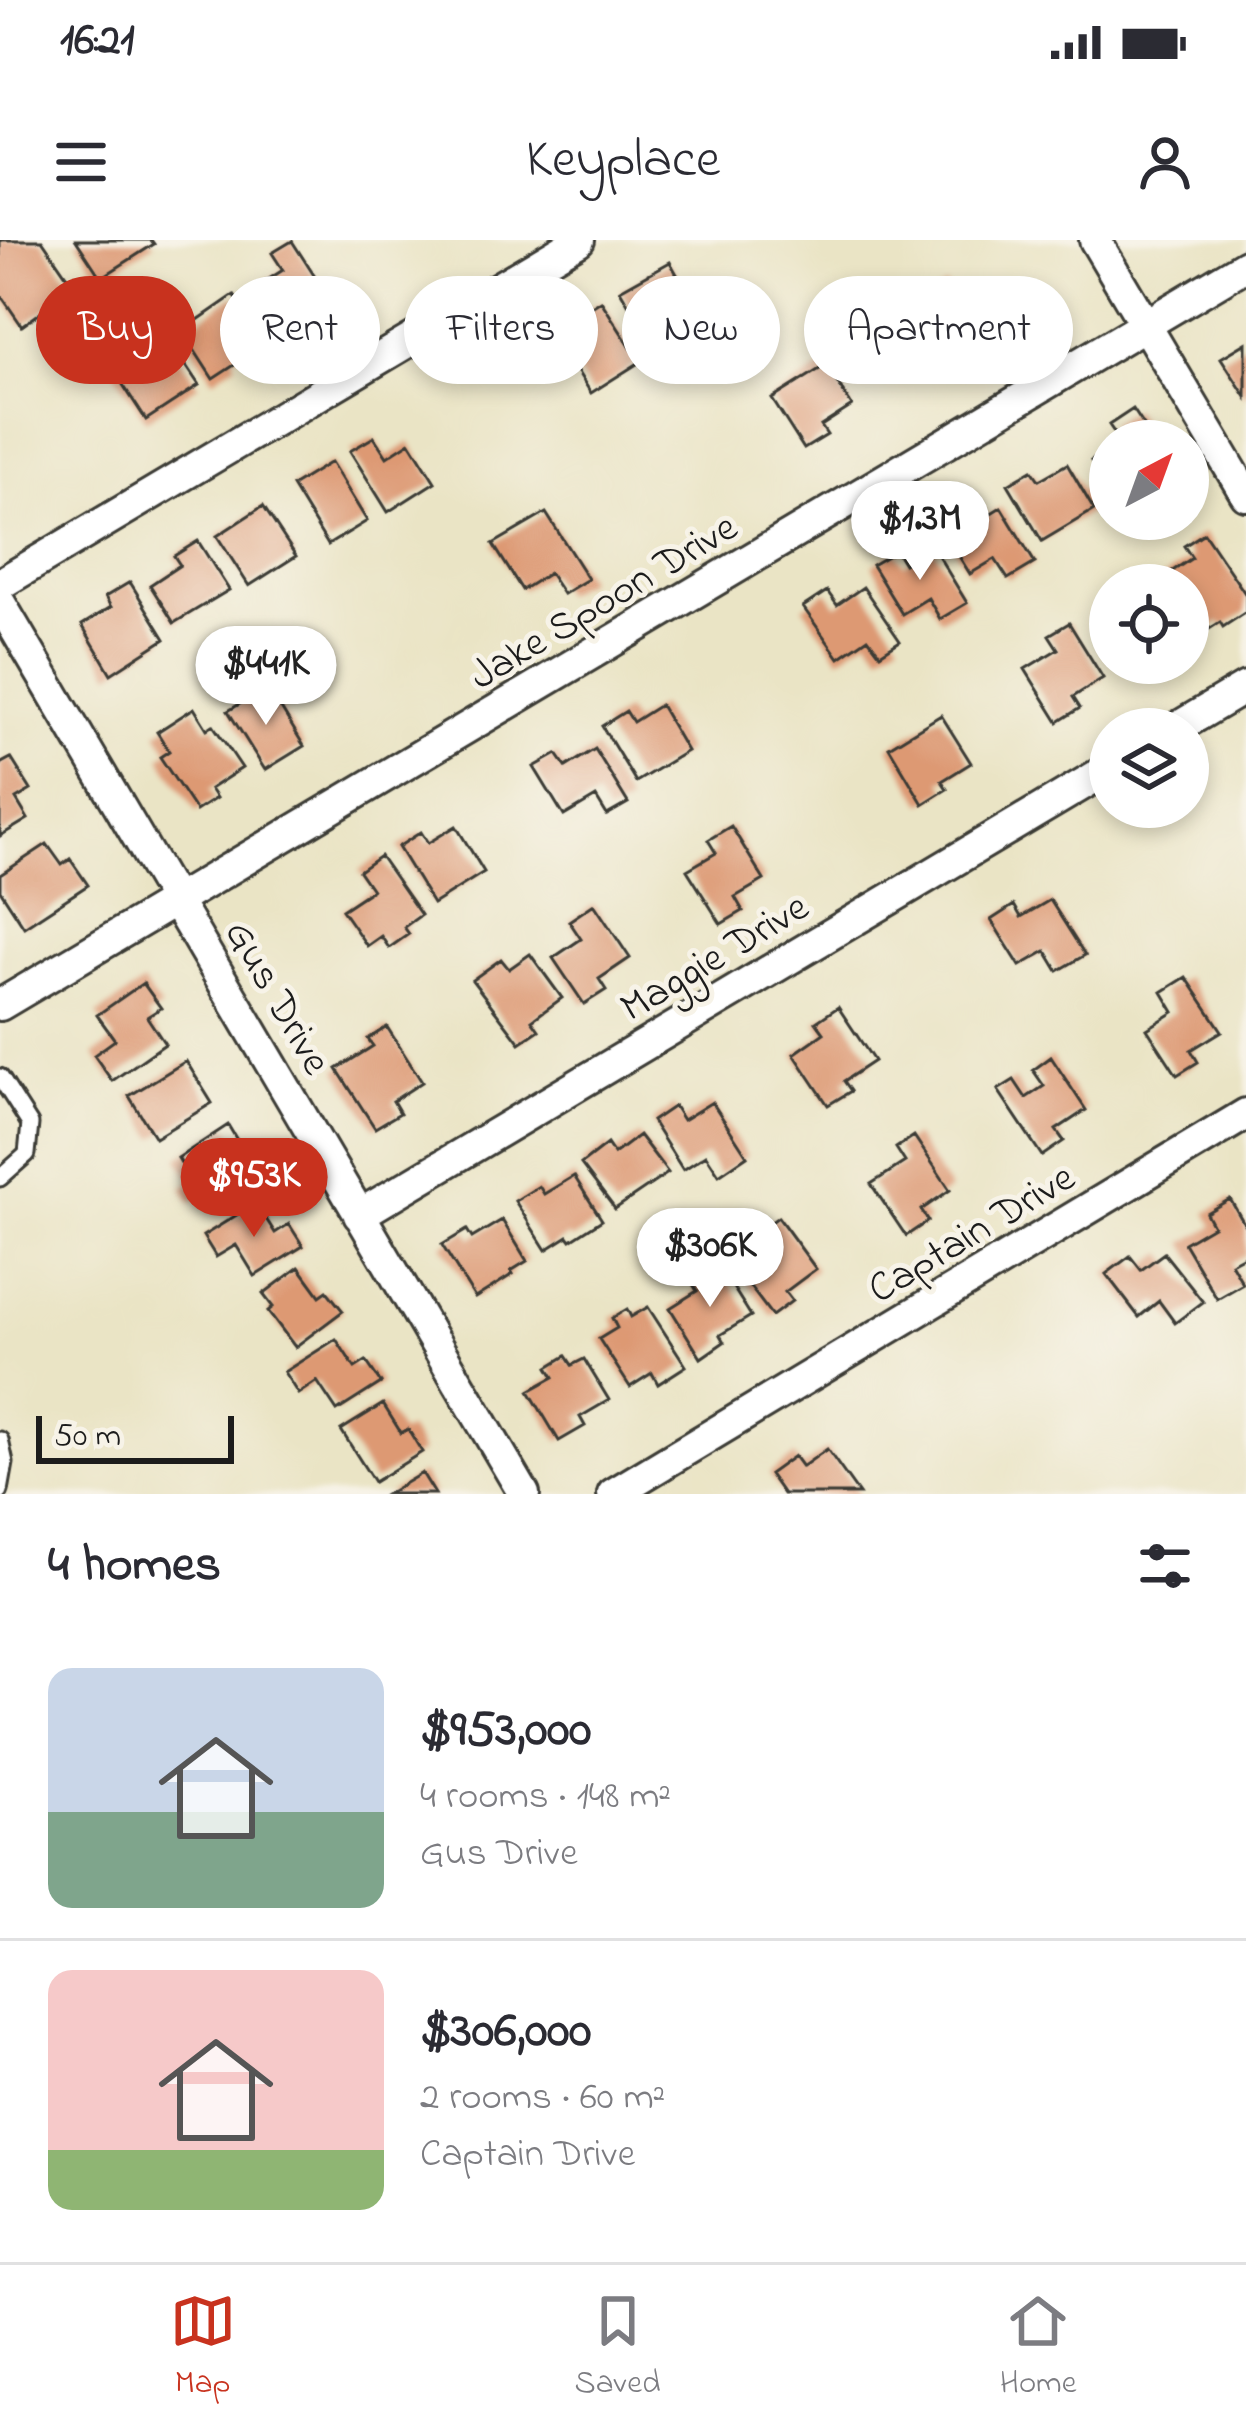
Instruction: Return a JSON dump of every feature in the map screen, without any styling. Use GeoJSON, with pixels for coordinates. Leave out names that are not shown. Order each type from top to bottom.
{"type":"FeatureCollection","features":[{"type":"Feature","properties":{"kind":"street"},"geometry":{"type":"LineString","coordinates":[[0,584],[579,240]]}},
{"type":"Feature","properties":{"kind":"street"},"geometry":{"type":"LineString","coordinates":[[1095,240],[1246,495]]}},
{"type":"Feature","properties":{"kind":"street","name":"Jake Spoon Drive"},"geometry":{"type":"LineString","coordinates":[[0,1005],[1246,265]]}},
{"type":"Feature","properties":{"kind":"street","name":"Gus Drive"},"geometry":{"type":"LineString","coordinates":[[0,604],[524,1494]]}},
{"type":"Feature","properties":{"kind":"street"},"geometry":{"type":"LineString","coordinates":[[1209,709],[1246,687]]}},
{"type":"Feature","properties":{"kind":"street","name":"Maggie Drive"},"geometry":{"type":"LineString","coordinates":[[359,1215],[1089,780]]}},
{"type":"Feature","properties":{"kind":"street","name":"Captain Drive"},"geometry":{"type":"LineString","coordinates":[[613,1494],[1246,1114]]}},
{"type":"Feature","properties":{"kind":"lane"},"geometry":{"type":"LineString","coordinates":[[0,1178],[27,1154],[30,1124],[2,1084]]}},
{"type":"Feature","properties":{"kind":"lane"},"geometry":{"type":"LineString","coordinates":[[0,1441],[5,1463],[0,1491]]}},
{"type":"Feature","properties":{"kind":"building"},"geometry":{"type":"Polygon","coordinates":[[[0,240],[42,240],[67,276],[36,276],[36,316],[22,326],[0,294],[0,240]]]}},
{"type":"Feature","properties":{"kind":"building"},"geometry":{"type":"Polygon","coordinates":[[[76,240],[151,240],[154,244],[104,276],[76,240]]]}},
{"type":"Feature","properties":{"kind":"building"},"geometry":{"type":"Polygon","coordinates":[[[292,241],[314,276],[274,276],[283,270],[272,253],[292,241]]]}},
{"type":"Feature","properties":{"kind":"building"},"geometry":{"type":"Polygon","coordinates":[[[670,262],[678,276],[645,276],[670,262]]]}},
{"type":"Feature","properties":{"kind":"building"},"geometry":{"type":"Polygon","coordinates":[[[598,303],[622,334],[622,373],[591,393],[585,384],[598,384],[598,303]]]}},
{"type":"Feature","properties":{"kind":"building"},"geometry":{"type":"Polygon","coordinates":[[[220,305],[220,374],[213,379],[196,353],[196,321],[220,305]]]}},
{"type":"Feature","properties":{"kind":"building"},"geometry":{"type":"Polygon","coordinates":[[[1246,343],[1246,397],[1221,358],[1246,343]]]}},
{"type":"Feature","properties":{"kind":"building"},"geometry":{"type":"Polygon","coordinates":[[[804,379],[804,384],[838,384],[852,406],[821,426],[827,435],[804,449],[772,399],[804,379]]]}},
{"type":"Feature","properties":{"kind":"building"},"geometry":{"type":"Polygon","coordinates":[[[196,380],[199,385],[146,420],[122,384],[196,380]]]}},
{"type":"Feature","properties":{"kind":"building"},"geometry":{"type":"Polygon","coordinates":[[[1133,409],[1140,420],[1116,420],[1133,409]]]}},
{"type":"Feature","properties":{"kind":"building"},"geometry":{"type":"Polygon","coordinates":[[[374,437],[387,457],[410,442],[435,482],[388,512],[350,451],[374,437]]]}},
{"type":"Feature","properties":{"kind":"building"},"geometry":{"type":"Polygon","coordinates":[[[331,462],[367,521],[328,545],[292,486],[331,462]]]}},
{"type":"Feature","properties":{"kind":"building"},"geometry":{"type":"Polygon","coordinates":[[[1067,464],[1089,501],[1089,513],[1042,541],[1008,484],[1032,470],[1039,480],[1067,464]]]}},
{"type":"Feature","properties":{"kind":"building"},"geometry":{"type":"Polygon","coordinates":[[[263,506],[296,556],[249,586],[217,536],[263,506]]]}},
{"type":"Feature","properties":{"kind":"building"},"geometry":{"type":"Polygon","coordinates":[[[1001,507],[1035,563],[1008,579],[995,559],[970,574],[941,527],[964,513],[972,525],[1001,507]]]}},
{"type":"Feature","properties":{"kind":"building"},"geometry":{"type":"Polygon","coordinates":[[[546,513],[588,579],[563,594],[549,573],[522,590],[493,544],[546,513]]]}},
{"type":"Feature","properties":{"kind":"building"},"geometry":{"type":"Polygon","coordinates":[[[1193,540],[1209,540],[1246,595],[1246,612],[1223,627],[1220,622],[1209,629],[1209,564],[1183,564],[1192,558],[1184,546],[1193,540]]]}},
{"type":"Feature","properties":{"kind":"building"},"geometry":{"type":"Polygon","coordinates":[[[198,541],[229,590],[174,623],[150,585],[180,565],[174,556],[198,541]]]}},
{"type":"Feature","properties":{"kind":"building"},"geometry":{"type":"Polygon","coordinates":[[[933,547],[967,603],[940,619],[928,598],[902,614],[872,565],[896,551],[904,564],[933,547]]]}},
{"type":"Feature","properties":{"kind":"building"},"geometry":{"type":"Polygon","coordinates":[[[130,582],[165,639],[111,674],[82,625],[111,607],[105,597],[130,582]]]}},
{"type":"Feature","properties":{"kind":"building"},"geometry":{"type":"Polygon","coordinates":[[[863,587],[900,641],[880,654],[868,638],[839,658],[803,607],[827,591],[837,605],[863,587]]]}},
{"type":"Feature","properties":{"kind":"building"},"geometry":{"type":"Polygon","coordinates":[[[1069,623],[1089,655],[1089,684],[1094,684],[1073,697],[1080,708],[1058,722],[1025,669],[1058,649],[1049,635],[1069,623]]]}},
{"type":"Feature","properties":{"kind":"building"},"geometry":{"type":"Polygon","coordinates":[[[268,687],[304,746],[265,770],[228,711],[268,687]]]}},
{"type":"Feature","properties":{"kind":"building"},"geometry":{"type":"Polygon","coordinates":[[[660,705],[687,751],[636,782],[602,726],[626,711],[633,722],[660,705]]]}},
{"type":"Feature","properties":{"kind":"building"},"geometry":{"type":"Polygon","coordinates":[[[194,708],[207,729],[213,725],[242,768],[210,789],[216,798],[196,811],[160,757],[169,751],[157,732],[194,708]]]}},
{"type":"Feature","properties":{"kind":"building"},"geometry":{"type":"Polygon","coordinates":[[[941,715],[971,763],[942,781],[947,789],[923,804],[889,747],[941,715]]]}},
{"type":"Feature","properties":{"kind":"building"},"geometry":{"type":"Polygon","coordinates":[[[595,749],[628,803],[607,815],[596,797],[564,816],[534,767],[557,754],[566,767],[595,749]]]}},
{"type":"Feature","properties":{"kind":"building"},"geometry":{"type":"Polygon","coordinates":[[[11,758],[31,790],[16,799],[28,819],[0,836],[0,764],[11,758]]]}},
{"type":"Feature","properties":{"kind":"building"},"geometry":{"type":"Polygon","coordinates":[[[456,826],[484,872],[433,904],[398,847],[421,832],[428,843],[456,826]]]}},
{"type":"Feature","properties":{"kind":"building"},"geometry":{"type":"Polygon","coordinates":[[[731,826],[764,880],[735,897],[743,911],[721,924],[687,870],[716,853],[708,840],[731,826]]]}},
{"type":"Feature","properties":{"kind":"building"},"geometry":{"type":"Polygon","coordinates":[[[47,844],[62,865],[70,859],[88,885],[24,927],[0,890],[0,875],[47,844]]]}},
{"type":"Feature","properties":{"kind":"building"},"geometry":{"type":"Polygon","coordinates":[[[380,856],[421,915],[404,927],[409,934],[389,948],[381,936],[367,946],[342,910],[372,890],[359,871],[380,856]]]}},
{"type":"Feature","properties":{"kind":"building"},"geometry":{"type":"Polygon","coordinates":[[[1050,900],[1085,955],[1058,971],[1046,951],[1020,966],[991,920],[1014,905],[1021,917],[1050,900]]]}},
{"type":"Feature","properties":{"kind":"building"},"geometry":{"type":"Polygon","coordinates":[[[594,904],[630,958],[599,979],[606,990],[584,1004],[553,958],[581,939],[569,921],[594,904]]]}},
{"type":"Feature","properties":{"kind":"building"},"geometry":{"type":"Polygon","coordinates":[[[530,954],[562,998],[532,1020],[539,1030],[520,1043],[472,980],[501,959],[509,969],[530,954]]]}},
{"type":"Feature","properties":{"kind":"building"},"geometry":{"type":"Polygon","coordinates":[[[1186,977],[1222,1031],[1191,1050],[1198,1062],[1177,1075],[1147,1029],[1174,1012],[1162,992],[1186,977]]]}},
{"type":"Feature","properties":{"kind":"building"},"geometry":{"type":"Polygon","coordinates":[[[143,983],[161,1008],[147,1017],[165,1044],[112,1081],[94,1055],[115,1040],[97,1015],[143,983]]]}},
{"type":"Feature","properties":{"kind":"building"},"geometry":{"type":"Polygon","coordinates":[[[838,1007],[874,1061],[844,1081],[851,1091],[828,1105],[794,1054],[824,1033],[816,1022],[838,1007]]]}},
{"type":"Feature","properties":{"kind":"building"},"geometry":{"type":"Polygon","coordinates":[[[387,1027],[422,1082],[393,1101],[400,1113],[375,1128],[337,1069],[373,1046],[368,1039],[387,1027]]]}},
{"type":"Feature","properties":{"kind":"building"},"geometry":{"type":"Polygon","coordinates":[[[1051,1057],[1086,1110],[1056,1130],[1064,1141],[1042,1156],[998,1090],[1014,1080],[1026,1098],[1044,1086],[1033,1070],[1051,1057]]]}},
{"type":"Feature","properties":{"kind":"building"},"geometry":{"type":"Polygon","coordinates":[[[186,1061],[212,1103],[155,1138],[129,1096],[186,1061]]]}},
{"type":"Feature","properties":{"kind":"building"},"geometry":{"type":"Polygon","coordinates":[[[712,1102],[747,1156],[719,1175],[706,1155],[683,1170],[652,1121],[674,1106],[683,1120],[712,1102]]]}},
{"type":"Feature","properties":{"kind":"building"},"geometry":{"type":"Polygon","coordinates":[[[228,1125],[243,1150],[233,1156],[252,1185],[212,1211],[202,1195],[191,1202],[182,1188],[192,1181],[178,1158],[228,1125]]]}},
{"type":"Feature","properties":{"kind":"building"},"geometry":{"type":"Polygon","coordinates":[[[639,1135],[668,1173],[615,1209],[581,1164],[607,1144],[614,1154],[639,1135]]]}},
{"type":"Feature","properties":{"kind":"building"},"geometry":{"type":"Polygon","coordinates":[[[914,1136],[950,1190],[921,1210],[928,1221],[906,1236],[871,1184],[905,1162],[896,1148],[914,1136]]]}},
{"type":"Feature","properties":{"kind":"building"},"geometry":{"type":"Polygon","coordinates":[[[574,1176],[602,1220],[546,1250],[515,1201],[539,1186],[544,1194],[574,1176]]]}},
{"type":"Feature","properties":{"kind":"building"},"geometry":{"type":"Polygon","coordinates":[[[1230,1199],[1246,1227],[1246,1255],[1231,1263],[1243,1284],[1217,1299],[1184,1243],[1213,1226],[1206,1213],[1230,1199]]]}},
{"type":"Feature","properties":{"kind":"building"},"geometry":{"type":"Polygon","coordinates":[[[256,1203],[275,1233],[289,1224],[303,1246],[255,1276],[236,1245],[216,1257],[203,1236],[256,1203]]]}},
{"type":"Feature","properties":{"kind":"building"},"geometry":{"type":"Polygon","coordinates":[[[778,1217],[816,1269],[785,1292],[792,1301],[772,1316],[739,1272],[767,1252],[755,1234],[778,1217]]]}},
{"type":"Feature","properties":{"kind":"building"},"geometry":{"type":"Polygon","coordinates":[[[502,1220],[527,1261],[475,1298],[442,1245],[467,1230],[472,1238],[502,1220]]]}},
{"type":"Feature","properties":{"kind":"building"},"geometry":{"type":"Polygon","coordinates":[[[1164,1253],[1203,1302],[1175,1323],[1159,1301],[1139,1317],[1106,1274],[1130,1256],[1141,1270],[1164,1253]]]}},
{"type":"Feature","properties":{"kind":"building"},"geometry":{"type":"Polygon","coordinates":[[[717,1262],[751,1316],[720,1335],[724,1342],[701,1358],[670,1308],[697,1291],[690,1279],[717,1262]]]}},
{"type":"Feature","properties":{"kind":"building"},"geometry":{"type":"Polygon","coordinates":[[[299,1267],[320,1296],[327,1291],[343,1311],[295,1347],[268,1311],[273,1307],[263,1294],[299,1267]]]}},
{"type":"Feature","properties":{"kind":"building"},"geometry":{"type":"Polygon","coordinates":[[[648,1307],[686,1366],[658,1384],[652,1373],[630,1387],[599,1339],[617,1328],[612,1318],[627,1309],[631,1317],[648,1307]]]}},
{"type":"Feature","properties":{"kind":"building"},"geometry":{"type":"Polygon","coordinates":[[[336,1339],[355,1368],[366,1361],[381,1383],[337,1411],[317,1381],[298,1394],[284,1372],[336,1339]]]}},
{"type":"Feature","properties":{"kind":"building"},"geometry":{"type":"Polygon","coordinates":[[[566,1356],[572,1365],[584,1359],[609,1400],[580,1417],[585,1426],[559,1441],[529,1391],[554,1377],[548,1367],[566,1356]]]}},
{"type":"Feature","properties":{"kind":"building"},"geometry":{"type":"Polygon","coordinates":[[[383,1404],[401,1433],[408,1429],[422,1452],[374,1482],[341,1430],[383,1404]]]}},
{"type":"Feature","properties":{"kind":"building"},"geometry":{"type":"Polygon","coordinates":[[[827,1449],[859,1494],[783,1494],[769,1474],[794,1456],[802,1467],[827,1449]]]}},
{"type":"Feature","properties":{"kind":"building"},"geometry":{"type":"Polygon","coordinates":[[[422,1473],[435,1494],[387,1494],[422,1473]]]}}]}
